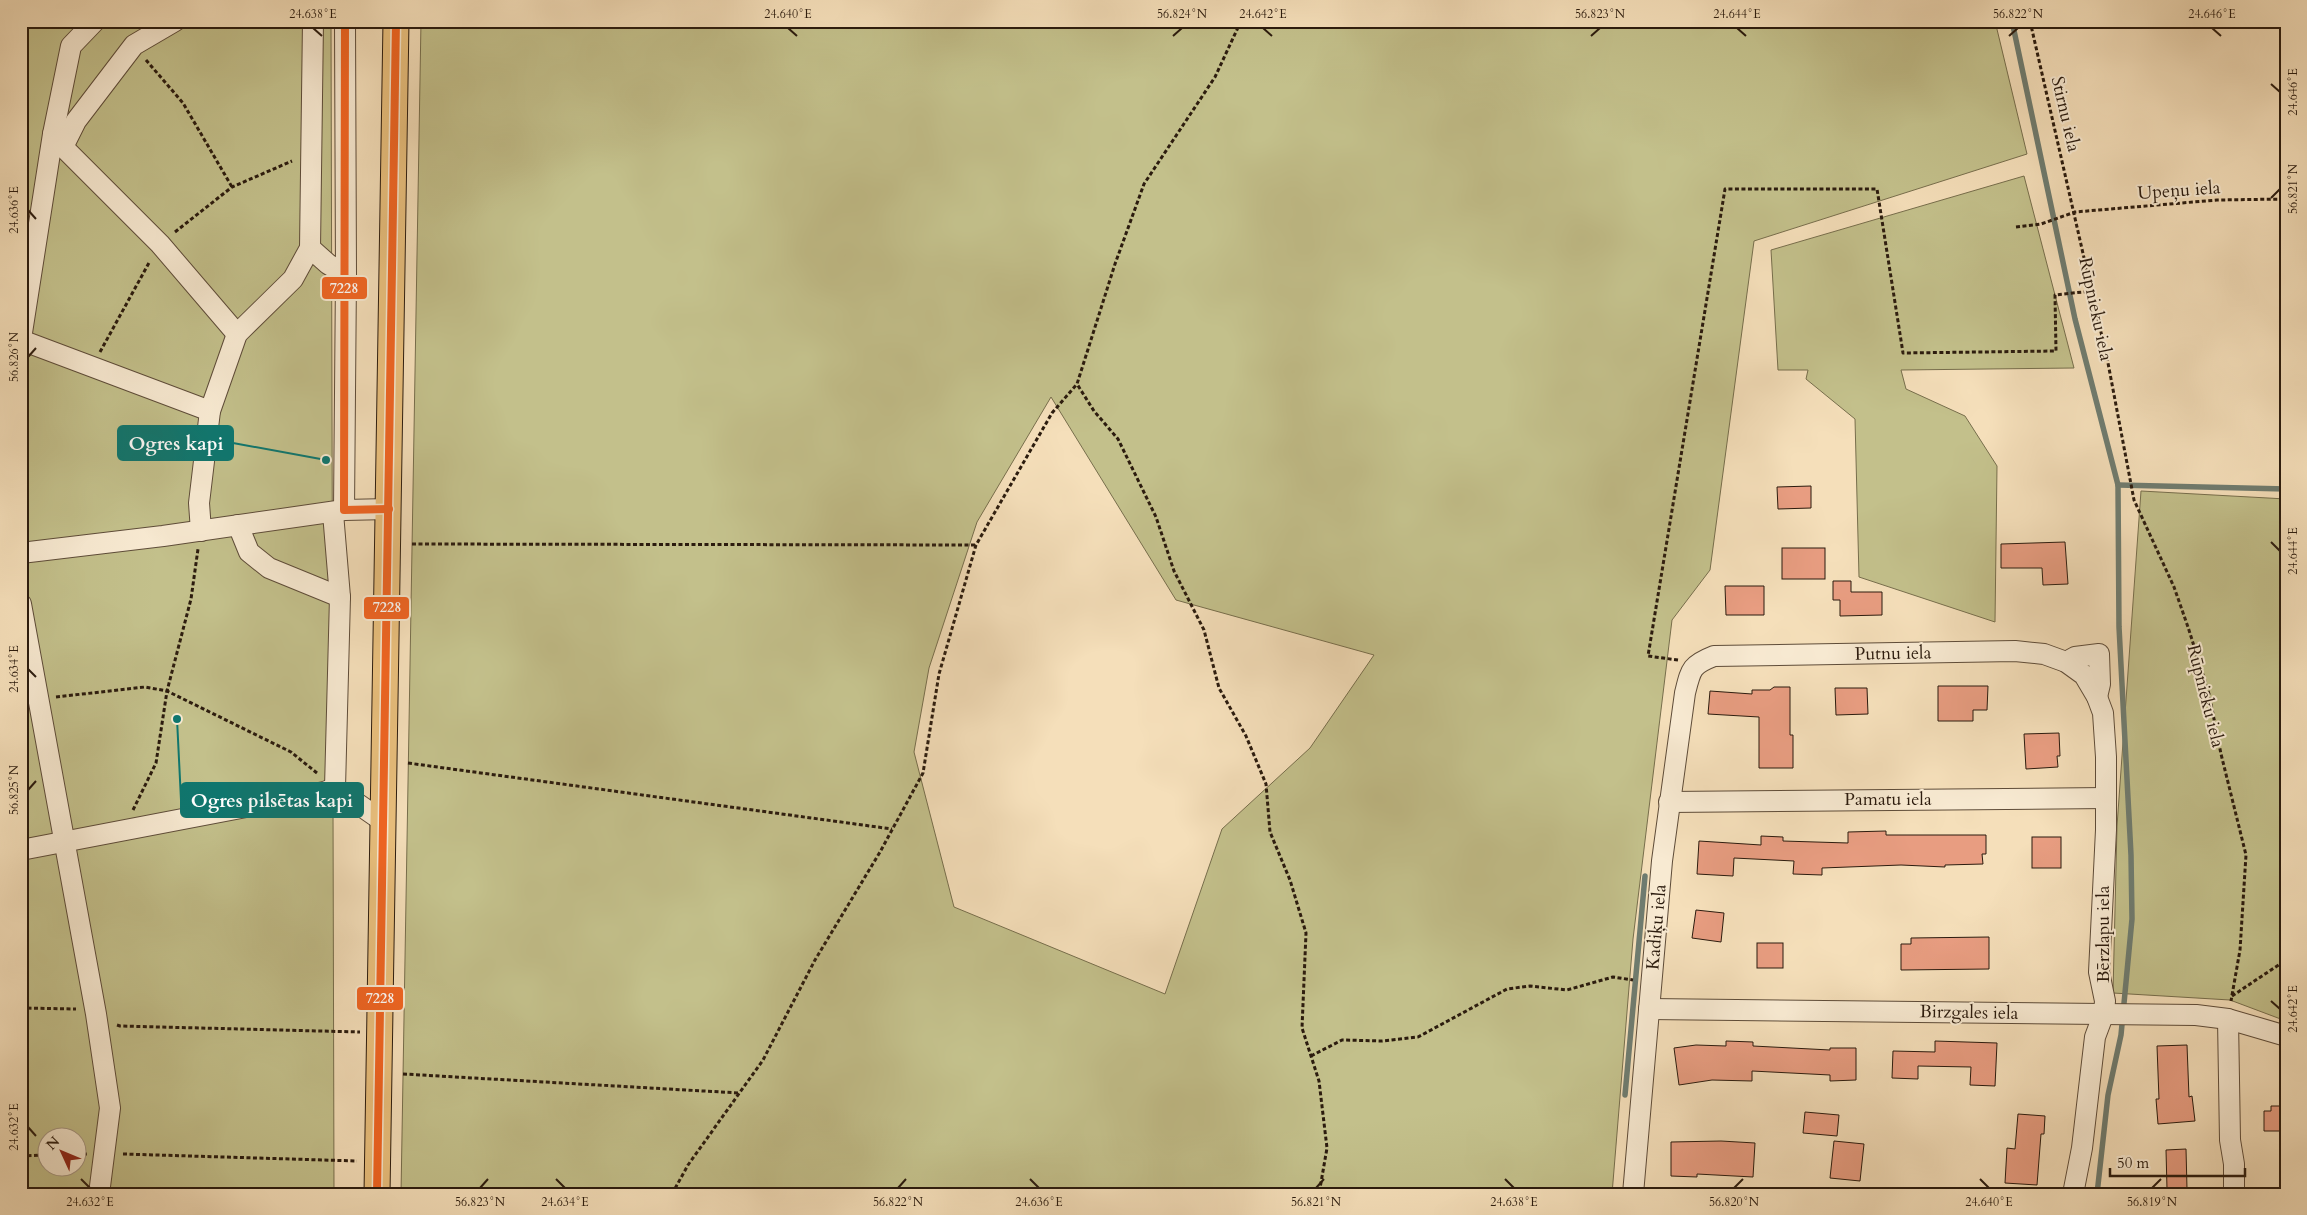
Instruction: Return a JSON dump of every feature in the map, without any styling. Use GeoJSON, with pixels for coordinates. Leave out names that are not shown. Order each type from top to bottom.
{"type":"FeatureCollection","features":[{"type":"Feature","properties":{"kind":"main road"},"geometry":{"type":"LineString","coordinates":[[377,1194],[396,21]]}},
{"type":"Feature","properties":{"kind":"street"},"geometry":{"type":"LineString","coordinates":[[95,21],[71,46],[58,141],[21,339],[210,411]]}},
{"type":"Feature","properties":{"kind":"street"},"geometry":{"type":"LineString","coordinates":[[58,141],[76,121],[134,45],[175,21]]}},
{"type":"Feature","properties":{"kind":"street"},"geometry":{"type":"LineString","coordinates":[[201,531],[199,503],[210,411],[237,334],[293,279],[310,248],[313,152],[313,21]]}},
{"type":"Feature","properties":{"kind":"street"},"geometry":{"type":"LineString","coordinates":[[335,788],[340,597],[338,511],[346,275],[345,21]]}},
{"type":"Feature","properties":{"kind":"street"},"geometry":{"type":"LineString","coordinates":[[58,141],[160,244],[237,334]]}},
{"type":"Feature","properties":{"kind":"street"},"geometry":{"type":"LineString","coordinates":[[310,248],[328,264],[346,275]]}},
{"type":"Feature","properties":{"kind":"street"},"geometry":{"type":"LineString","coordinates":[[21,553],[201,531],[338,511],[389,509]]}},
{"type":"Feature","properties":{"kind":"street"},"geometry":{"type":"LineString","coordinates":[[238,525],[249,552],[269,568],[340,597]]}},
{"type":"Feature","properties":{"kind":"street"},"geometry":{"type":"LineString","coordinates":[[21,604],[66,842],[96,1014],[110,1108],[99,1194]]}},
{"type":"Feature","properties":{"kind":"street","name":"Putnu iela"},"geometry":{"type":"LineString","coordinates":[[1697,663],[1714,656],[2015,651],[2044,654],[2066,662],[2084,675]]}},
{"type":"Feature","properties":{"kind":"street"},"geometry":{"type":"LineString","coordinates":[[2066,662],[2075,657],[2099,654],[2100,684],[2097,697]]}},
{"type":"Feature","properties":{"kind":"street","name":"Kadiķu iela"},"geometry":{"type":"LineString","coordinates":[[1633,1194],[1669,802],[1684,693],[1689,676],[1697,663]]}},
{"type":"Feature","properties":{"kind":"street","name":"Bērzlapu iela"},"geometry":{"type":"LineString","coordinates":[[2073,1194],[2082,1148],[2095,1037],[2104,1013],[2105,1002],[2099,972],[2106,757],[2103,722],[2097,697],[2084,675]]}},
{"type":"Feature","properties":{"kind":"street"},"geometry":{"type":"LineString","coordinates":[[335,788],[384,822]]}},
{"type":"Feature","properties":{"kind":"street"},"geometry":{"type":"LineString","coordinates":[[21,850],[324,792],[335,788]]}},
{"type":"Feature","properties":{"kind":"street","name":"Pamatu iela"},"geometry":{"type":"LineString","coordinates":[[1669,802],[2106,798]]}},
{"type":"Feature","properties":{"kind":"street","name":"Birzgales iela"},"geometry":{"type":"LineString","coordinates":[[1649,1008],[2196,1015],[2228,1019],[2286,1036]]}},
{"type":"Feature","properties":{"kind":"street"},"geometry":{"type":"LineString","coordinates":[[2228,1019],[2230,1140],[2234,1164],[2234,1194]]}},
{"type":"Feature","properties":{"kind":"path"},"geometry":{"type":"LineString","coordinates":[[672,1194],[688,1165],[763,1060],[815,960],[923,773],[939,674],[976,545],[1052,413],[1076,384],[1115,264],[1144,184],[1215,77],[1241,21]]}},
{"type":"Feature","properties":{"kind":"path","name":"Stirnu iela"},"geometry":{"type":"LineString","coordinates":[[2030,21],[2075,212]]}},
{"type":"Feature","properties":{"kind":"path"},"geometry":{"type":"LineString","coordinates":[[134,45],[183,103],[232,187]]}},
{"type":"Feature","properties":{"kind":"path"},"geometry":{"type":"LineString","coordinates":[[92,366],[160,244],[232,187],[313,152]]}},
{"type":"Feature","properties":{"kind":"path"},"geometry":{"type":"LineString","coordinates":[[1697,663],[1648,656],[1725,189],[1877,189],[1904,353],[2056,351],[2054,295],[2092,291]]}},
{"type":"Feature","properties":{"kind":"path","name":"Upeņu iela"},"geometry":{"type":"LineString","coordinates":[[2016,227],[2041,224],[2075,212],[2217,200],[2286,200]]}},
{"type":"Feature","properties":{"kind":"path","name":"Rūpnieku iela"},"geometry":{"type":"LineString","coordinates":[[2075,212],[2134,500],[2174,587],[2188,627],[2209,694],[2221,754],[2246,855],[2240,950],[2228,1019]]}},
{"type":"Feature","properties":{"kind":"path"},"geometry":{"type":"LineString","coordinates":[[1076,384],[1094,411],[1118,439],[1156,517],[1174,571],[1204,630],[1219,688],[1246,736],[1266,784],[1270,832],[1290,880],[1306,933],[1302,1028],[1319,1081],[1327,1148],[1319,1194]]}},
{"type":"Feature","properties":{"kind":"path"},"geometry":{"type":"LineString","coordinates":[[123,831],[156,763],[167,691],[191,599],[201,531]]}},
{"type":"Feature","properties":{"kind":"path"},"geometry":{"type":"LineString","coordinates":[[412,544],[976,545]]}},
{"type":"Feature","properties":{"kind":"path"},"geometry":{"type":"LineString","coordinates":[[39,699],[145,687],[167,691],[291,752],[335,788]]}},
{"type":"Feature","properties":{"kind":"path"},"geometry":{"type":"LineString","coordinates":[[408,763],[892,829]]}},
{"type":"Feature","properties":{"kind":"path"},"geometry":{"type":"LineString","coordinates":[[2232,996],[2286,960]]}},
{"type":"Feature","properties":{"kind":"path"},"geometry":{"type":"LineString","coordinates":[[1311,1056],[1342,1040],[1382,1041],[1418,1037],[1507,989],[1530,986],[1567,990],[1614,977],[1627,979]]}},
{"type":"Feature","properties":{"kind":"path"},"geometry":{"type":"LineString","coordinates":[[21,1008],[81,1009],[120,1026],[380,1032]]}},
{"type":"Feature","properties":{"kind":"path"},"geometry":{"type":"LineString","coordinates":[[403,1074],[739,1093]]}},
{"type":"Feature","properties":{"kind":"path"},"geometry":{"type":"LineString","coordinates":[[88,1154],[296,1161],[377,1161]]}},
{"type":"Feature","properties":{"kind":"path"},"geometry":{"type":"LineString","coordinates":[[21,1156],[38,1155]]}},
{"type":"Feature","properties":{"kind":"shaded area"},"geometry":{"type":"Polygon","coordinates":[[[21,21],[331,21],[334,1194],[21,1194],[21,21]]]}},
{"type":"Feature","properties":{"kind":"shaded area"},"geometry":{"type":"Polygon","coordinates":[[[421,21],[1995,21],[2027,154],[1754,241],[1710,570],[1672,620],[1633,939],[1612,1194],[401,1194],[421,21]],[[1051,397],[977,522],[929,668],[914,752],[954,907],[1165,994],[1222,829],[1310,748],[1374,655],[1176,600],[1051,397]]]}},
{"type":"Feature","properties":{"kind":"shaded area"},"geometry":{"type":"Polygon","coordinates":[[[2024,176],[2074,368],[1901,370],[1906,389],[1965,416],[1997,466],[1995,622],[1859,577],[1855,419],[1806,379],[1808,370],[1778,370],[1771,250],[2024,176]]]}},
{"type":"Feature","properties":{"kind":"shaded area"},"geometry":{"type":"Polygon","coordinates":[[[2141,491],[2286,499],[2286,1021],[2230,1000],[2113,993],[2117,826],[2141,491]]]}},
{"type":"Feature","properties":{"kind":"building"},"geometry":{"type":"Polygon","coordinates":[[[1811,486],[1811,508],[1778,509],[1777,487],[1811,486]]]}},
{"type":"Feature","properties":{"kind":"building"},"geometry":{"type":"Polygon","coordinates":[[[2065,542],[2068,584],[2043,585],[2042,568],[2001,568],[2001,544],[2065,542]]]}},
{"type":"Feature","properties":{"kind":"building"},"geometry":{"type":"Polygon","coordinates":[[[1782,548],[1825,548],[1825,579],[1782,579],[1782,548]]]}},
{"type":"Feature","properties":{"kind":"building"},"geometry":{"type":"Polygon","coordinates":[[[1833,581],[1851,581],[1851,592],[1882,592],[1882,615],[1840,616],[1840,600],[1833,600],[1833,581]]]}},
{"type":"Feature","properties":{"kind":"building"},"geometry":{"type":"Polygon","coordinates":[[[1725,586],[1764,586],[1764,615],[1726,615],[1725,586]]]}},
{"type":"Feature","properties":{"kind":"building"},"geometry":{"type":"Polygon","coordinates":[[[1938,686],[1988,686],[1987,710],[1973,710],[1973,721],[1938,721],[1938,686]]]}},
{"type":"Feature","properties":{"kind":"building"},"geometry":{"type":"Polygon","coordinates":[[[1774,687],[1790,687],[1790,735],[1793,735],[1793,768],[1759,768],[1759,717],[1708,714],[1710,691],[1752,694],[1752,690],[1770,690],[1774,687]]]}},
{"type":"Feature","properties":{"kind":"building"},"geometry":{"type":"Polygon","coordinates":[[[1835,688],[1867,688],[1868,714],[1836,715],[1835,688]]]}},
{"type":"Feature","properties":{"kind":"building"},"geometry":{"type":"Polygon","coordinates":[[[2059,733],[2060,756],[2057,756],[2058,767],[2026,769],[2024,734],[2059,733]]]}},
{"type":"Feature","properties":{"kind":"building"},"geometry":{"type":"Polygon","coordinates":[[[1886,831],[1886,835],[1986,835],[1986,854],[1982,854],[1983,864],[1945,865],[1945,867],[1901,865],[1822,868],[1822,875],[1793,874],[1794,861],[1734,858],[1733,876],[1697,874],[1699,841],[1761,845],[1761,836],[1783,837],[1783,841],[1848,843],[1848,832],[1886,831]]]}},
{"type":"Feature","properties":{"kind":"building"},"geometry":{"type":"Polygon","coordinates":[[[2032,837],[2061,837],[2061,868],[2032,868],[2032,837]]]}},
{"type":"Feature","properties":{"kind":"building"},"geometry":{"type":"Polygon","coordinates":[[[1696,910],[1724,913],[1721,942],[1692,938],[1696,910]]]}},
{"type":"Feature","properties":{"kind":"building"},"geometry":{"type":"Polygon","coordinates":[[[1989,937],[1989,969],[1901,970],[1901,944],[1911,944],[1911,938],[1989,937]]]}},
{"type":"Feature","properties":{"kind":"building"},"geometry":{"type":"Polygon","coordinates":[[[1757,943],[1783,943],[1783,968],[1757,968],[1757,943]]]}},
{"type":"Feature","properties":{"kind":"building"},"geometry":{"type":"Polygon","coordinates":[[[1726,1041],[1753,1042],[1753,1046],[1830,1050],[1830,1048],[1856,1048],[1856,1080],[1830,1081],[1830,1075],[1752,1071],[1752,1081],[1712,1080],[1679,1085],[1674,1048],[1696,1045],[1726,1046],[1726,1041]]]}},
{"type":"Feature","properties":{"kind":"building"},"geometry":{"type":"Polygon","coordinates":[[[1935,1041],[1997,1043],[1995,1086],[1970,1085],[1971,1067],[1918,1066],[1918,1079],[1892,1078],[1893,1051],[1935,1052],[1935,1041]]]}},
{"type":"Feature","properties":{"kind":"building"},"geometry":{"type":"Polygon","coordinates":[[[2187,1045],[2189,1097],[2192,1096],[2195,1121],[2158,1124],[2156,1099],[2159,1099],[2157,1046],[2187,1045]]]}},
{"type":"Feature","properties":{"kind":"building"},"geometry":{"type":"Polygon","coordinates":[[[2271,1106],[2286,1106],[2286,1131],[2264,1131],[2264,1111],[2271,1111],[2271,1106]]]}},
{"type":"Feature","properties":{"kind":"building"},"geometry":{"type":"Polygon","coordinates":[[[1805,1112],[1839,1115],[1837,1136],[1803,1133],[1805,1112]]]}},
{"type":"Feature","properties":{"kind":"building"},"geometry":{"type":"Polygon","coordinates":[[[2018,1114],[2045,1116],[2044,1134],[2041,1134],[2037,1185],[2005,1183],[2007,1148],[2015,1149],[2018,1114]]]}},
{"type":"Feature","properties":{"kind":"building"},"geometry":{"type":"Polygon","coordinates":[[[1721,1141],[1755,1143],[1753,1177],[1697,1174],[1697,1177],[1671,1176],[1671,1142],[1721,1141]]]}},
{"type":"Feature","properties":{"kind":"building"},"geometry":{"type":"Polygon","coordinates":[[[1834,1141],[1864,1144],[1860,1181],[1830,1178],[1834,1141]]]}},
{"type":"Feature","properties":{"kind":"building"},"geometry":{"type":"Polygon","coordinates":[[[2186,1149],[2187,1189],[2167,1189],[2166,1150],[2186,1149]]]}},
{"type":"Feature","properties":{"kind":"waterway"},"geometry":{"type":"LineString","coordinates":[[2012,21],[2075,319],[2118,485],[2119,627],[2131,855],[2132,919],[2121,1035],[2108,1095],[2097,1194]]}},
{"type":"Feature","properties":{"kind":"waterway"},"geometry":{"type":"LineString","coordinates":[[2118,485],[2286,489]]}},
{"type":"Feature","properties":{"kind":"waterway"},"geometry":{"type":"LineString","coordinates":[[1625,1095],[1645,876]]}},
{"type":"Feature","properties":{"kind":"transit line","name":"7228"},"geometry":{"type":"LineString","coordinates":[[345,21],[344,510],[389,509]]}},
{"type":"Feature","properties":{"kind":"transit line","name":"7228"},"geometry":{"type":"LineString","coordinates":[[377,1194],[396,21]]}},
{"type":"Feature","properties":{"kind":"place","name":"Ogres kapi"},"geometry":{"type":"Point","coordinates":[326,460]}},
{"type":"Feature","properties":{"kind":"place","name":"Ogres pilsētas kapi"},"geometry":{"type":"Point","coordinates":[177,719]}}]}
